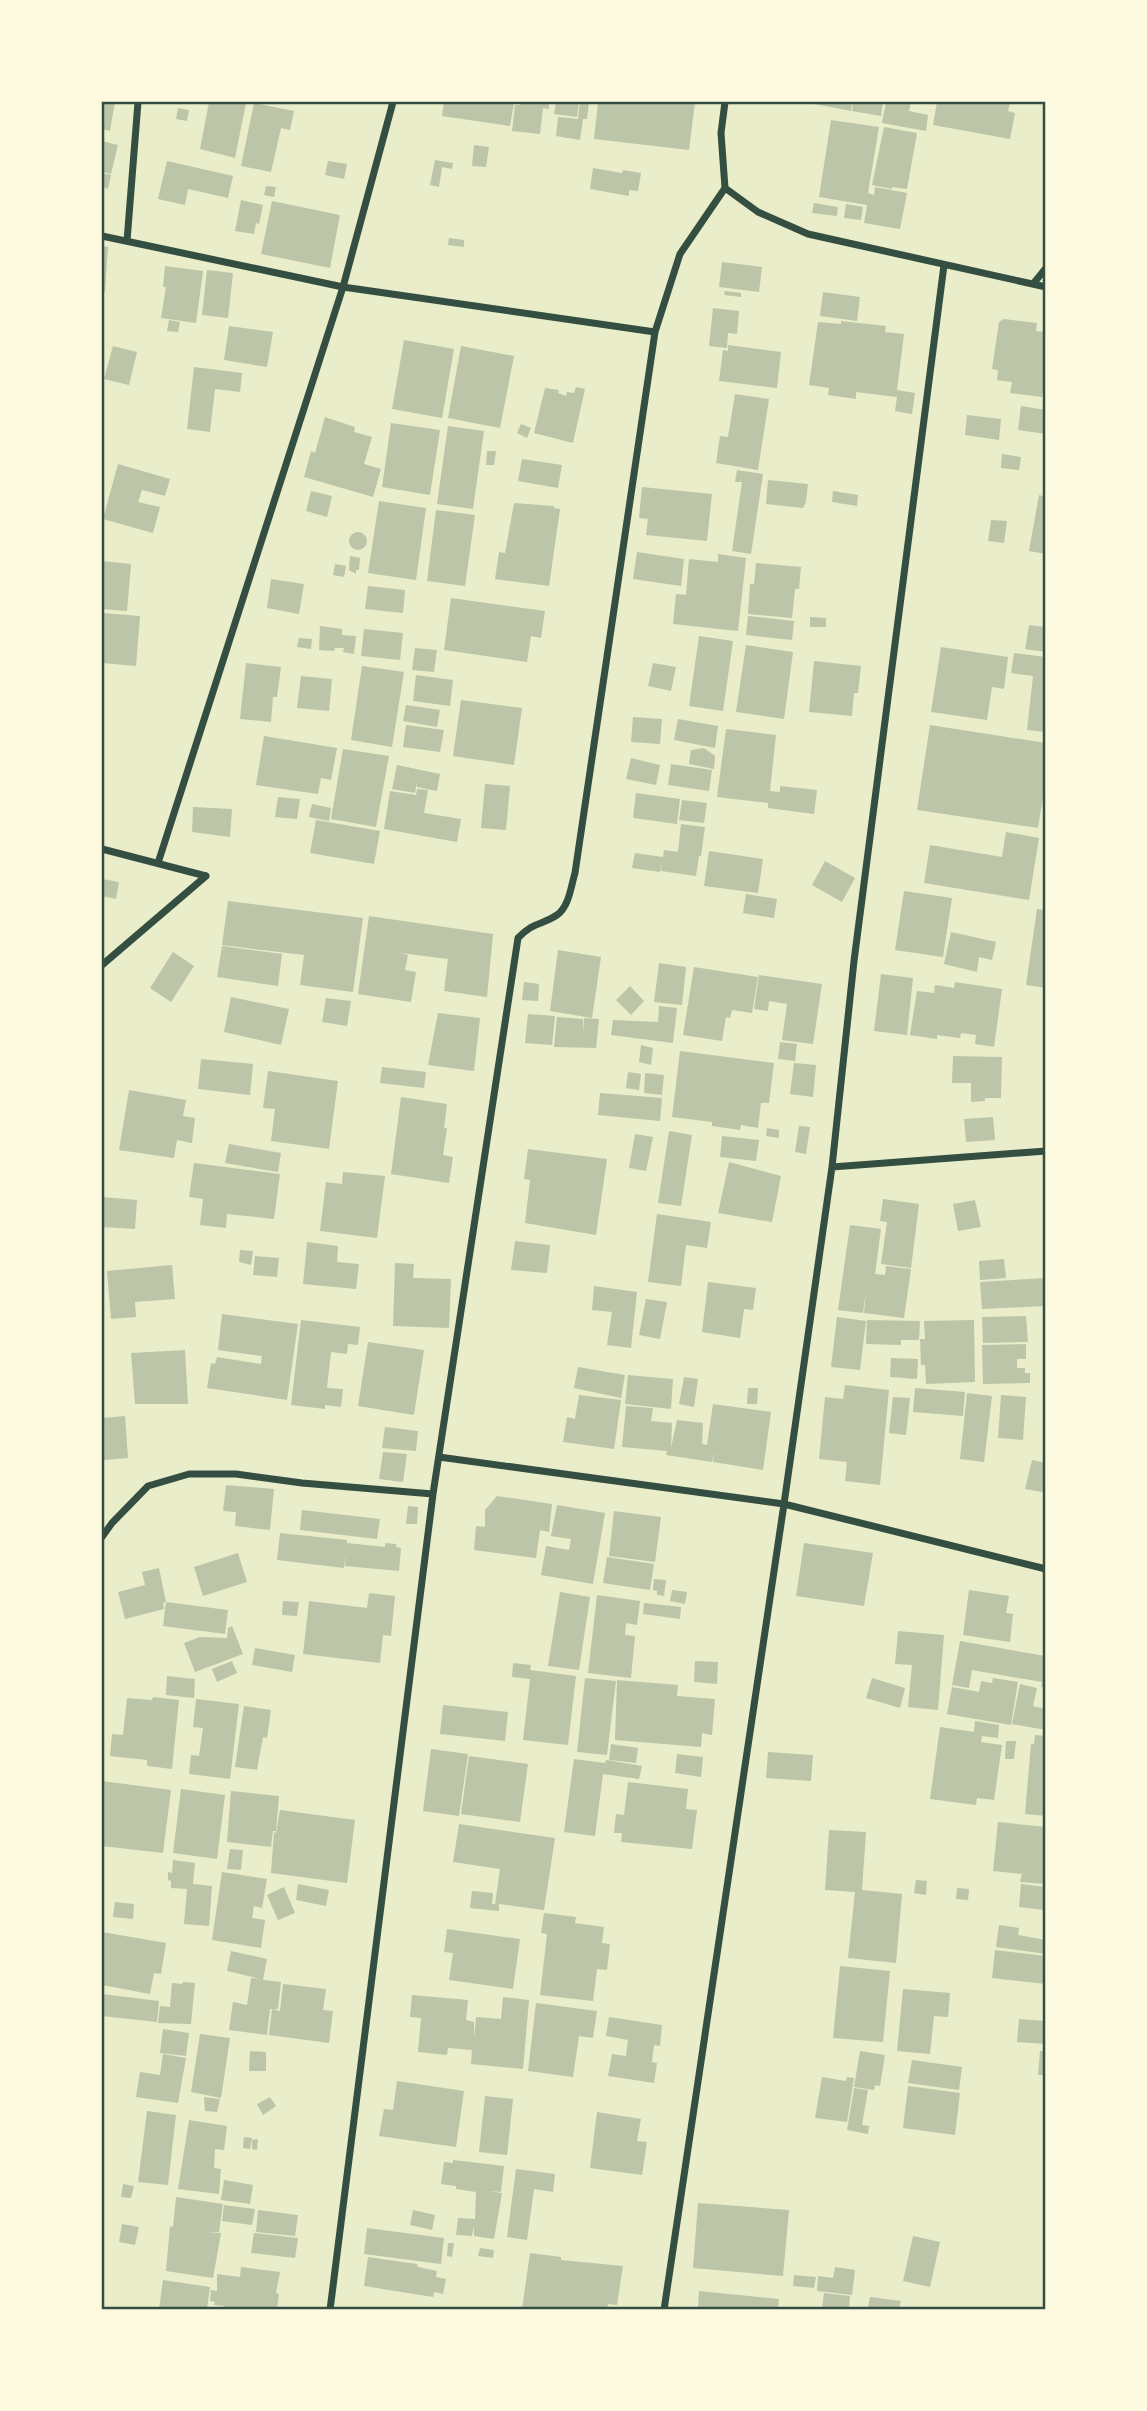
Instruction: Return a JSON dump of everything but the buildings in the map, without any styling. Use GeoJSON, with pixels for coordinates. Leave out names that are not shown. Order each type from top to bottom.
{"type":"FeatureCollection","features":[{"type":"Feature","properties":{"kind":"street"},"geometry":{"type":"LineString","coordinates":[[127,241],[138,102]]}},
{"type":"Feature","properties":{"kind":"street"},"geometry":{"type":"LineString","coordinates":[[158,863],[343,287],[393,102]]}},
{"type":"Feature","properties":{"kind":"street"},"geometry":{"type":"LineString","coordinates":[[330,2309],[433,1494],[518,938],[527,928],[558,915],[566,904],[575,873],[655,332],[680,254],[725,188],[721,133],[725,102]]}},
{"type":"Feature","properties":{"kind":"street"},"geometry":{"type":"LineString","coordinates":[[725,188],[758,212],[808,234],[1045,287]]}},
{"type":"Feature","properties":{"kind":"street"},"geometry":{"type":"LineString","coordinates":[[102,236],[343,287],[655,332]]}},
{"type":"Feature","properties":{"kind":"street"},"geometry":{"type":"LineString","coordinates":[[664,2309],[832,1167],[854,961],[944,265]]}},
{"type":"Feature","properties":{"kind":"street"},"geometry":{"type":"LineString","coordinates":[[1033,284],[1045,268]]}},
{"type":"Feature","properties":{"kind":"street"},"geometry":{"type":"LineString","coordinates":[[102,849],[206,876],[102,965]]}},
{"type":"Feature","properties":{"kind":"street"},"geometry":{"type":"LineString","coordinates":[[832,1167],[1045,1151]]}},
{"type":"Feature","properties":{"kind":"street"},"geometry":{"type":"LineString","coordinates":[[439,1457],[784,1504],[1045,1569]]}},
{"type":"Feature","properties":{"kind":"street"},"geometry":{"type":"LineString","coordinates":[[102,1537],[112,1522],[148,1486],[190,1474],[236,1474],[302,1483],[433,1494]]}}]}
